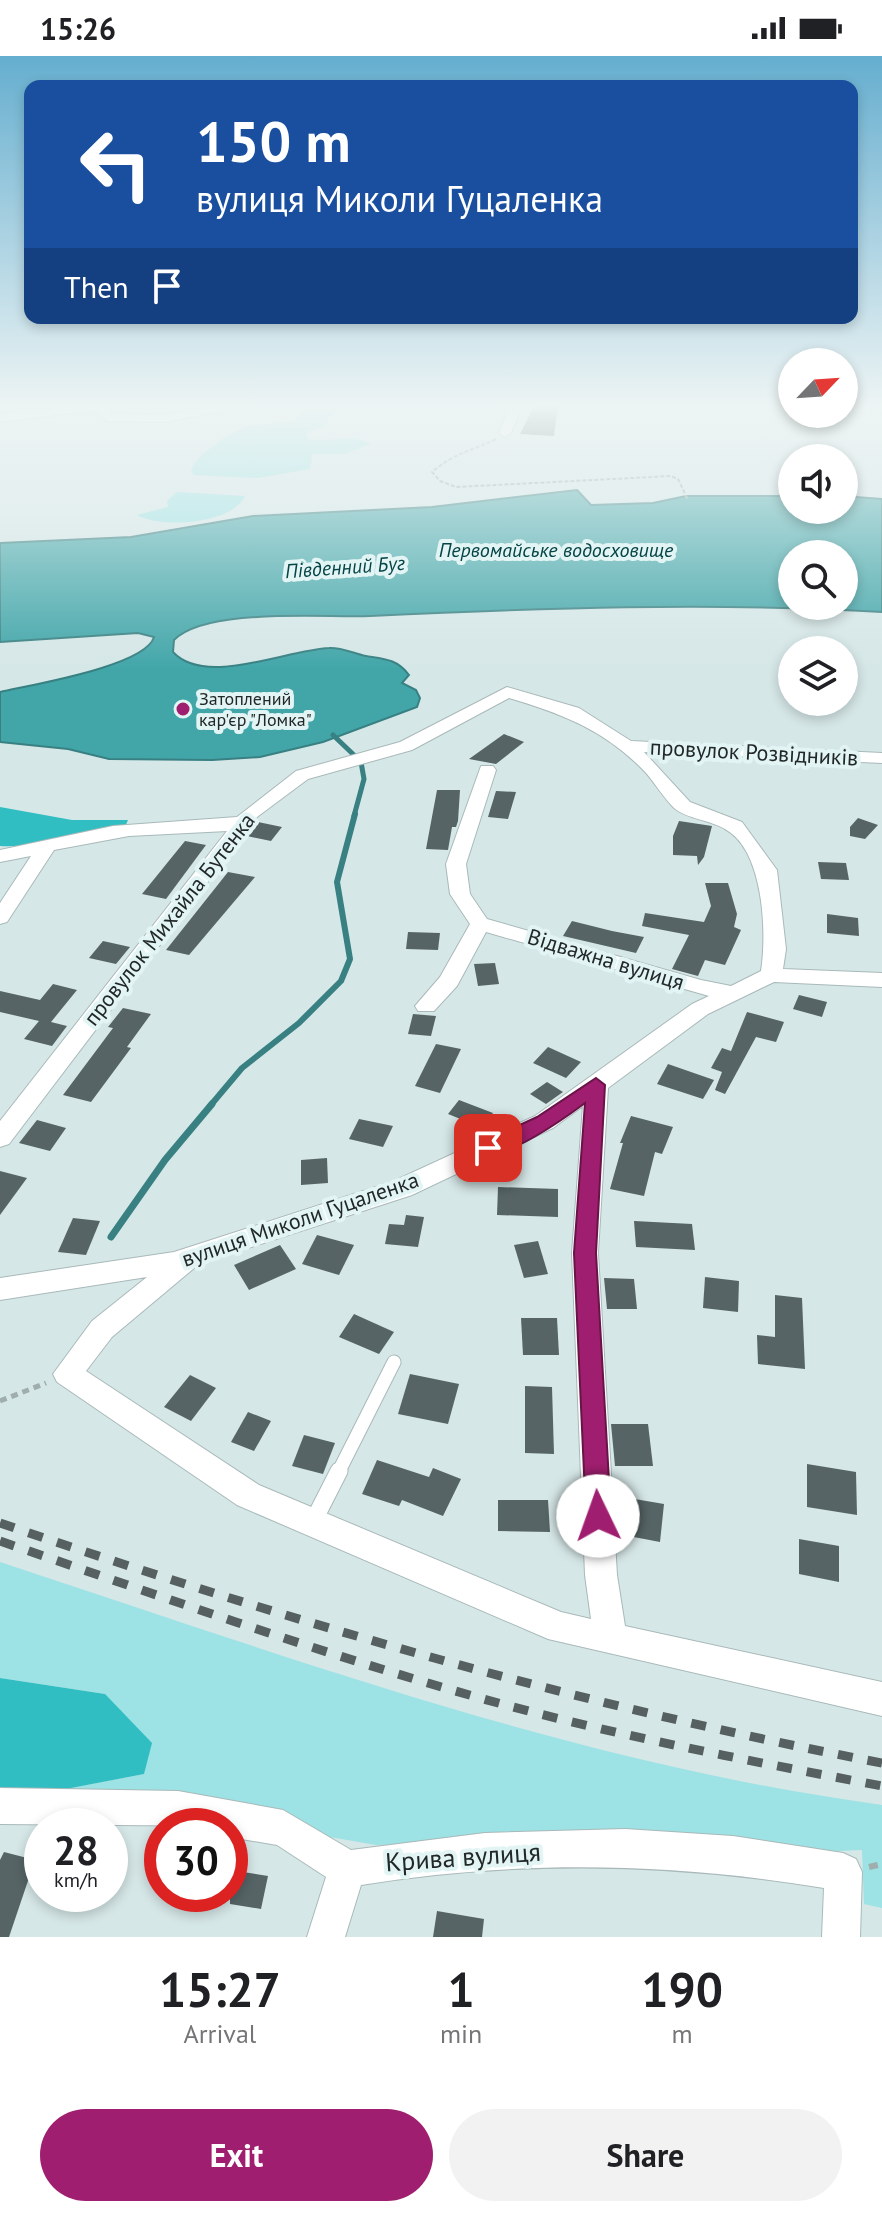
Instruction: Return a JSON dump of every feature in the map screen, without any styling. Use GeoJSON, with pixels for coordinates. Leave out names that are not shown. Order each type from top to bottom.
{"type":"FeatureCollection","features":[{"type":"Feature","properties":{"kind":"street","name":"провулок Розвідників"},"geometry":{"type":"LineString","coordinates":[[507,692],[573,712],[626,746],[652,769],[683,806],[735,826],[767,870],[775,949],[771,975]]}},
{"type":"Feature","properties":{"kind":"street","name":"провулок Михайла Бутенка"},"geometry":{"type":"LineString","coordinates":[[0,1138],[241,822],[302,775],[406,746],[507,692]]}},
{"type":"Feature","properties":{"kind":"street","name":"провулок Розвідників"},"geometry":{"type":"LineString","coordinates":[[626,746],[882,758]]}},
{"type":"Feature","properties":{"kind":"street"},"geometry":{"type":"LineString","coordinates":[[426,1006],[449,981],[480,924],[460,894],[456,864],[487,770]]}},
{"type":"Feature","properties":{"kind":"street"},"geometry":{"type":"LineString","coordinates":[[0,856],[45,850],[126,831],[224,826],[241,822]]}},
{"type":"Feature","properties":{"kind":"street"},"geometry":{"type":"LineString","coordinates":[[0,918],[45,850]]}},
{"type":"Feature","properties":{"kind":"street","name":"Відважна вулиця"},"geometry":{"type":"LineString","coordinates":[[480,924],[533,935],[702,989],[733,993]]}},
{"type":"Feature","properties":{"kind":"street","name":"вулиця Миколи Гуцаленка"},"geometry":{"type":"LineString","coordinates":[[0,1289],[191,1256],[403,1188],[544,1122],[700,1009],[771,975],[882,980]]}},
{"type":"Feature","properties":{"kind":"street"},"geometry":{"type":"LineString","coordinates":[[596,1085],[585,1253],[601,1575],[611,1640]]}},
{"type":"Feature","properties":{"kind":"street"},"geometry":{"type":"LineString","coordinates":[[191,1256],[102,1329],[67,1374],[248,1495],[311,1525],[560,1628],[882,1699]]}},
{"type":"Feature","properties":{"kind":"street"},"geometry":{"type":"LineString","coordinates":[[0,1806],[178,1809],[283,1828],[347,1869],[326,1937]]}},
{"type":"Feature","properties":{"kind":"street","name":"Крива вулиця"},"geometry":{"type":"LineString","coordinates":[[347,1869],[428,1855],[593,1849],[716,1853],[843,1872],[841,1937]]}},
{"type":"Feature","properties":{"kind":"lane"},"geometry":{"type":"LineString","coordinates":[[311,1525],[394,1362]]}},
{"type":"Feature","properties":{"kind":"path"},"geometry":{"type":"LineString","coordinates":[[685,494],[688,500]]}},
{"type":"Feature","properties":{"kind":"path"},"geometry":{"type":"LineString","coordinates":[[0,1401],[67,1374]]}},
{"type":"Feature","properties":{"kind":"shaded area"},"geometry":{"type":"Polygon","coordinates":[[[175,494],[245,496],[226,513],[196,521],[163,522],[137,515],[168,507],[167,501],[175,494]]]}},
{"type":"Feature","properties":{"kind":"shaded area"},"geometry":{"type":"Polygon","coordinates":[[[0,807],[72,820],[128,820],[125,827],[78,837],[31,845],[0,846],[0,807]]]}},
{"type":"Feature","properties":{"kind":"shaded area"},"geometry":{"type":"Polygon","coordinates":[[[0,1562],[326,1670],[546,1735],[769,1787],[882,1805],[882,1908],[864,1904],[862,1850],[812,1852],[503,1842],[376,1845],[318,1835],[221,1799],[66,1789],[144,1774],[105,1694],[0,1678],[0,1562]]]}},
{"type":"Feature","properties":{"kind":"shaded area"},"geometry":{"type":"Polygon","coordinates":[[[0,1678],[105,1694],[152,1743],[144,1774],[66,1789],[0,1788],[0,1678]]]}},
{"type":"Feature","properties":{"kind":"water","name":"Первомайське водосховище"},"geometry":{"type":"Polygon","coordinates":[[[545,494],[581,494],[591,505],[653,503],[686,496],[778,496],[778,524],[858,524],[858,497],[882,499],[882,612],[858,611],[858,540],[778,540],[778,608],[626,607],[239,618],[190,630],[174,640],[173,652],[187,662],[225,667],[311,650],[343,650],[400,666],[409,675],[402,683],[416,690],[420,698],[417,707],[323,742],[260,757],[109,759],[68,749],[0,742],[0,692],[110,665],[131,657],[154,637],[138,633],[0,642],[0,543],[131,537],[253,516],[432,507],[545,494]]]}},
{"type":"Feature","properties":{"kind":"building"},"geometry":{"type":"Polygon","coordinates":[[[504,734],[524,742],[496,764],[469,759],[504,734]]]}},
{"type":"Feature","properties":{"kind":"building"},"geometry":{"type":"Polygon","coordinates":[[[437,790],[460,790],[458,821],[456,827],[452,827],[448,850],[426,849],[437,790]]]}},
{"type":"Feature","properties":{"kind":"building"},"geometry":{"type":"Polygon","coordinates":[[[496,791],[516,792],[508,819],[488,817],[496,791]]]}},
{"type":"Feature","properties":{"kind":"building"},"geometry":{"type":"Polygon","coordinates":[[[858,818],[878,825],[865,839],[850,836],[850,827],[858,818]]]}},
{"type":"Feature","properties":{"kind":"building"},"geometry":{"type":"Polygon","coordinates":[[[679,821],[712,826],[704,857],[698,865],[697,856],[673,855],[673,836],[679,821]]]}},
{"type":"Feature","properties":{"kind":"building"},"geometry":{"type":"Polygon","coordinates":[[[258,822],[282,827],[271,841],[247,836],[258,822]]]}},
{"type":"Feature","properties":{"kind":"building"},"geometry":{"type":"Polygon","coordinates":[[[185,841],[206,845],[166,899],[142,894],[185,841]]]}},
{"type":"Feature","properties":{"kind":"building"},"geometry":{"type":"Polygon","coordinates":[[[818,862],[846,863],[849,880],[821,879],[818,862]]]}},
{"type":"Feature","properties":{"kind":"building"},"geometry":{"type":"Polygon","coordinates":[[[228,872],[255,877],[189,955],[166,950],[228,872]]]}},
{"type":"Feature","properties":{"kind":"building"},"geometry":{"type":"Polygon","coordinates":[[[705,883],[728,883],[737,914],[734,927],[741,930],[725,965],[705,960],[698,976],[672,969],[689,935],[642,926],[645,913],[704,922],[711,906],[705,883]]]}},
{"type":"Feature","properties":{"kind":"building"},"geometry":{"type":"Polygon","coordinates":[[[827,914],[858,918],[859,936],[827,933],[827,914]]]}},
{"type":"Feature","properties":{"kind":"building"},"geometry":{"type":"Polygon","coordinates":[[[572,921],[644,937],[636,953],[563,936],[572,921]]]}},
{"type":"Feature","properties":{"kind":"building"},"geometry":{"type":"Polygon","coordinates":[[[408,932],[440,933],[438,950],[406,949],[408,932]]]}},
{"type":"Feature","properties":{"kind":"building"},"geometry":{"type":"Polygon","coordinates":[[[103,941],[130,947],[116,964],[89,958],[103,941]]]}},
{"type":"Feature","properties":{"kind":"building"},"geometry":{"type":"Polygon","coordinates":[[[495,963],[499,984],[478,986],[474,964],[495,963]]]}},
{"type":"Feature","properties":{"kind":"building"},"geometry":{"type":"Polygon","coordinates":[[[53,984],[77,990],[51,1022],[67,1026],[52,1046],[24,1039],[39,1021],[0,1012],[0,991],[40,1000],[53,984]]]}},
{"type":"Feature","properties":{"kind":"building"},"geometry":{"type":"Polygon","coordinates":[[[799,995],[827,1002],[822,1017],[793,1009],[799,995]]]}},
{"type":"Feature","properties":{"kind":"building"},"geometry":{"type":"Polygon","coordinates":[[[123,1008],[151,1014],[127,1047],[131,1048],[91,1102],[63,1095],[113,1028],[108,1027],[123,1008]]]}},
{"type":"Feature","properties":{"kind":"building"},"geometry":{"type":"Polygon","coordinates":[[[747,1012],[784,1022],[776,1042],[756,1037],[725,1094],[715,1090],[722,1072],[711,1068],[722,1048],[731,1051],[747,1012]]]}},
{"type":"Feature","properties":{"kind":"building"},"geometry":{"type":"Polygon","coordinates":[[[413,1014],[436,1016],[431,1036],[408,1034],[413,1014]]]}},
{"type":"Feature","properties":{"kind":"building"},"geometry":{"type":"Polygon","coordinates":[[[436,1044],[461,1049],[440,1093],[415,1086],[436,1044]]]}},
{"type":"Feature","properties":{"kind":"building"},"geometry":{"type":"Polygon","coordinates":[[[548,1047],[581,1062],[566,1078],[533,1063],[548,1047]]]}},
{"type":"Feature","properties":{"kind":"building"},"geometry":{"type":"Polygon","coordinates":[[[668,1064],[714,1080],[703,1099],[657,1084],[668,1064]]]}},
{"type":"Feature","properties":{"kind":"building"},"geometry":{"type":"Polygon","coordinates":[[[547,1082],[563,1092],[546,1104],[530,1094],[547,1082]]]}},
{"type":"Feature","properties":{"kind":"building"},"geometry":{"type":"Polygon","coordinates":[[[459,1100],[493,1113],[483,1128],[448,1114],[459,1100]]]}},
{"type":"Feature","properties":{"kind":"building"},"geometry":{"type":"Polygon","coordinates":[[[631,1116],[673,1127],[662,1154],[655,1152],[644,1196],[610,1189],[623,1143],[620,1143],[631,1116]]]}},
{"type":"Feature","properties":{"kind":"building"},"geometry":{"type":"Polygon","coordinates":[[[359,1119],[393,1126],[383,1147],[349,1139],[359,1119]]]}},
{"type":"Feature","properties":{"kind":"building"},"geometry":{"type":"Polygon","coordinates":[[[37,1120],[66,1128],[50,1151],[19,1143],[37,1120]]]}},
{"type":"Feature","properties":{"kind":"building"},"geometry":{"type":"Polygon","coordinates":[[[327,1158],[328,1183],[301,1185],[301,1160],[327,1158]]]}},
{"type":"Feature","properties":{"kind":"building"},"geometry":{"type":"Polygon","coordinates":[[[0,1171],[27,1178],[0,1215],[0,1171]]]}},
{"type":"Feature","properties":{"kind":"building"},"geometry":{"type":"Polygon","coordinates":[[[498,1187],[558,1189],[558,1217],[497,1215],[498,1187]]]}},
{"type":"Feature","properties":{"kind":"building"},"geometry":{"type":"Polygon","coordinates":[[[406,1215],[424,1217],[418,1247],[385,1244],[389,1224],[404,1225],[406,1215]]]}},
{"type":"Feature","properties":{"kind":"building"},"geometry":{"type":"Polygon","coordinates":[[[73,1218],[100,1221],[86,1255],[58,1252],[73,1218]]]}},
{"type":"Feature","properties":{"kind":"building"},"geometry":{"type":"Polygon","coordinates":[[[634,1221],[692,1224],[695,1250],[636,1247],[634,1221]]]}},
{"type":"Feature","properties":{"kind":"building"},"geometry":{"type":"Polygon","coordinates":[[[317,1235],[354,1245],[339,1275],[302,1264],[317,1235]]]}},
{"type":"Feature","properties":{"kind":"building"},"geometry":{"type":"Polygon","coordinates":[[[538,1241],[548,1274],[524,1278],[514,1245],[538,1241]]]}},
{"type":"Feature","properties":{"kind":"building"},"geometry":{"type":"Polygon","coordinates":[[[280,1245],[296,1269],[249,1290],[234,1265],[280,1245]]]}},
{"type":"Feature","properties":{"kind":"building"},"geometry":{"type":"Polygon","coordinates":[[[705,1277],[739,1281],[738,1312],[703,1308],[705,1277]]]}},
{"type":"Feature","properties":{"kind":"building"},"geometry":{"type":"Polygon","coordinates":[[[604,1278],[634,1279],[637,1309],[607,1309],[604,1278]]]}},
{"type":"Feature","properties":{"kind":"building"},"geometry":{"type":"Polygon","coordinates":[[[775,1295],[802,1298],[805,1369],[758,1364],[757,1335],[775,1337],[775,1295]]]}},
{"type":"Feature","properties":{"kind":"building"},"geometry":{"type":"Polygon","coordinates":[[[354,1314],[394,1332],[379,1354],[339,1337],[354,1314]]]}},
{"type":"Feature","properties":{"kind":"building"},"geometry":{"type":"Polygon","coordinates":[[[521,1318],[557,1318],[559,1355],[523,1355],[521,1318]]]}},
{"type":"Feature","properties":{"kind":"building"},"geometry":{"type":"Polygon","coordinates":[[[410,1374],[459,1384],[448,1424],[398,1414],[410,1374]]]}},
{"type":"Feature","properties":{"kind":"building"},"geometry":{"type":"Polygon","coordinates":[[[190,1375],[216,1388],[191,1421],[164,1407],[190,1375]]]}},
{"type":"Feature","properties":{"kind":"building"},"geometry":{"type":"Polygon","coordinates":[[[525,1386],[552,1387],[554,1454],[525,1453],[525,1386]]]}},
{"type":"Feature","properties":{"kind":"building"},"geometry":{"type":"Polygon","coordinates":[[[248,1412],[271,1421],[254,1451],[231,1442],[248,1412]]]}},
{"type":"Feature","properties":{"kind":"building"},"geometry":{"type":"Polygon","coordinates":[[[611,1424],[648,1424],[653,1466],[615,1466],[611,1424]]]}},
{"type":"Feature","properties":{"kind":"building"},"geometry":{"type":"Polygon","coordinates":[[[304,1435],[335,1443],[323,1474],[292,1466],[304,1435]]]}},
{"type":"Feature","properties":{"kind":"building"},"geometry":{"type":"Polygon","coordinates":[[[377,1460],[429,1477],[433,1468],[461,1479],[443,1516],[402,1500],[399,1506],[362,1494],[377,1460]]]}},
{"type":"Feature","properties":{"kind":"building"},"geometry":{"type":"Polygon","coordinates":[[[807,1464],[856,1472],[857,1515],[807,1507],[807,1464]]]}},
{"type":"Feature","properties":{"kind":"building"},"geometry":{"type":"Polygon","coordinates":[[[623,1497],[664,1504],[660,1542],[618,1534],[623,1497]]]}},
{"type":"Feature","properties":{"kind":"building"},"geometry":{"type":"Polygon","coordinates":[[[498,1500],[548,1500],[550,1532],[498,1531],[498,1500]]]}},
{"type":"Feature","properties":{"kind":"building"},"geometry":{"type":"Polygon","coordinates":[[[799,1539],[839,1546],[839,1582],[799,1574],[799,1539]]]}},
{"type":"Feature","properties":{"kind":"building"},"geometry":{"type":"Polygon","coordinates":[[[4,1852],[24,1857],[24,1893],[9,1937],[0,1937],[0,1860],[4,1852]]]}},
{"type":"Feature","properties":{"kind":"building"},"geometry":{"type":"Polygon","coordinates":[[[248,1873],[268,1876],[261,1909],[248,1907],[248,1873]]]}},
{"type":"Feature","properties":{"kind":"building"},"geometry":{"type":"Polygon","coordinates":[[[437,1911],[484,1919],[482,1937],[433,1937],[437,1911]]]}},
{"type":"Feature","properties":{"kind":"waterway"},"geometry":{"type":"LineString","coordinates":[[333,735],[356,757]]}},
{"type":"Feature","properties":{"kind":"waterway"},"geometry":{"type":"LineString","coordinates":[[354,816],[364,779],[361,762]]}},
{"type":"Feature","properties":{"kind":"waterway"},"geometry":{"type":"LineString","coordinates":[[210,1106],[242,1068],[299,1023],[341,981],[350,959],[337,882],[355,814]]}},
{"type":"Feature","properties":{"kind":"waterway"},"geometry":{"type":"LineString","coordinates":[[111,1237],[165,1160],[212,1104]]}},
{"type":"Feature","properties":{"kind":"railway"},"geometry":{"type":"LineString","coordinates":[[0,1523],[218,1594],[437,1659],[658,1715],[882,1763]]}},
{"type":"Feature","properties":{"kind":"railway"},"geometry":{"type":"LineString","coordinates":[[0,1541],[294,1641],[523,1710],[728,1756],[882,1786]]}},
{"type":"Feature","properties":{"kind":"place","name":"Затоплений кар'єр \"Ломка\""},"geometry":{"type":"Point","coordinates":[183,709]}},
{"type":"Feature","properties":{"kind":"route"},"geometry":{"type":"LineString","coordinates":[[488,1148],[544,1122],[596,1085],[585,1253],[598,1516]]}},
{"type":"Feature","properties":{"kind":"water label","name":"Південний Буг"},"geometry":{"type":"Point","coordinates":[345,567]}}]}
